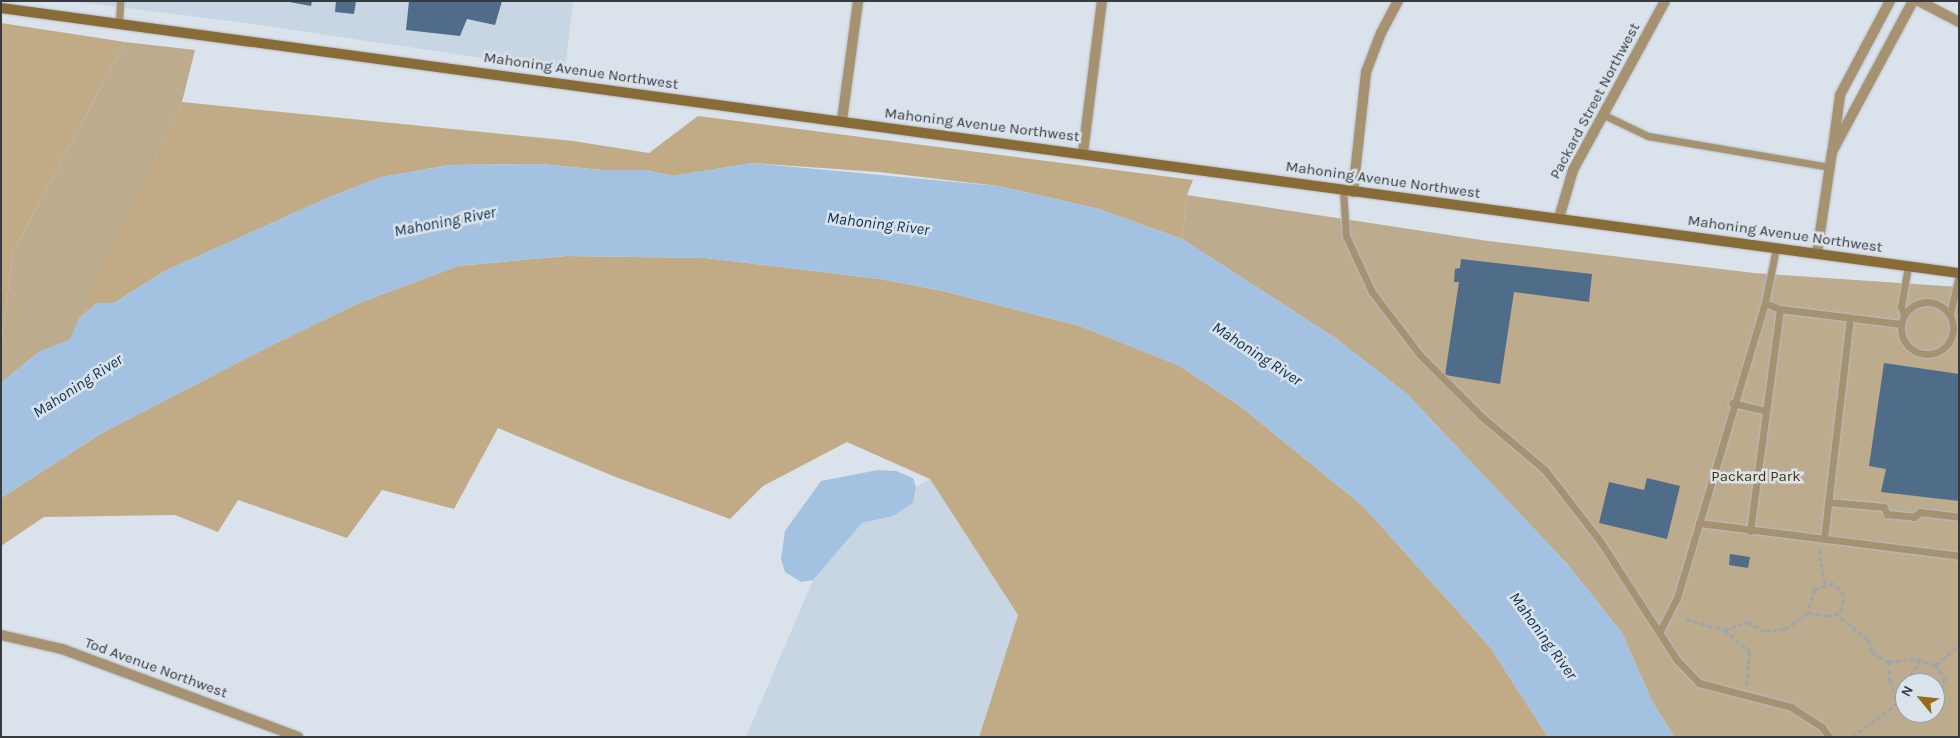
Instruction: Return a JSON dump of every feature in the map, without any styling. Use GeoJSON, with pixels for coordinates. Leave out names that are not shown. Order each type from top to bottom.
{"type":"FeatureCollection","features":[{"type":"Feature","properties":{"kind":"main road","name":"Mahoning Avenue Northwest"},"geometry":{"type":"LineString","coordinates":[[1,8],[842,120],[1348,191],[1817,253],[1959,275]]}},
{"type":"Feature","properties":{"kind":"street"},"geometry":{"type":"LineString","coordinates":[[842,120],[858,1]]}},
{"type":"Feature","properties":{"kind":"street"},"geometry":{"type":"LineString","coordinates":[[1083,153],[1102,1]]}},
{"type":"Feature","properties":{"kind":"street"},"geometry":{"type":"LineString","coordinates":[[1348,191],[1366,72],[1381,33],[1398,1]]}},
{"type":"Feature","properties":{"kind":"street","name":"Packard Street Northwest"},"geometry":{"type":"LineString","coordinates":[[1559,218],[1573,170],[1665,1]]}},
{"type":"Feature","properties":{"kind":"street"},"geometry":{"type":"LineString","coordinates":[[1817,253],[1840,95],[1890,1]]}},
{"type":"Feature","properties":{"kind":"street"},"geometry":{"type":"LineString","coordinates":[[1832,152],[1912,1]]}},
{"type":"Feature","properties":{"kind":"street"},"geometry":{"type":"LineString","coordinates":[[1919,1],[1959,22]]}},
{"type":"Feature","properties":{"kind":"street","name":"Tod Avenue Northwest"},"geometry":{"type":"LineString","coordinates":[[1,635],[62,649],[298,737]]}},
{"type":"Feature","properties":{"kind":"lane"},"geometry":{"type":"LineString","coordinates":[[119,23],[120,1]]}},
{"type":"Feature","properties":{"kind":"lane"},"geometry":{"type":"LineString","coordinates":[[1604,115],[1648,136],[1830,167]]}},
{"type":"Feature","properties":{"kind":"lane"},"geometry":{"type":"LineString","coordinates":[[1348,191],[1346,236],[1372,292],[1420,355],[1481,416],[1545,470],[1600,541],[1677,660],[1699,683],[1791,707],[1822,728],[1829,737]]}},
{"type":"Feature","properties":{"kind":"lane"},"geometry":{"type":"LineString","coordinates":[[1660,631],[1677,598],[1732,403],[1765,303],[1776,248]]}},
{"type":"Feature","properties":{"kind":"lane"},"geometry":{"type":"LineString","coordinates":[[1904,315],[1902,307],[1908,266]]}},
{"type":"Feature","properties":{"kind":"lane"},"geometry":{"type":"LineString","coordinates":[[1950,314],[1959,275]]}},
{"type":"Feature","properties":{"kind":"lane"},"geometry":{"type":"LineString","coordinates":[[1927,301],[1944,307],[1953,321],[1952,338],[1934,353],[1926,354],[1910,348],[1901,333],[1904,315],[1918,303],[1927,301]]}},
{"type":"Feature","properties":{"kind":"lane"},"geometry":{"type":"LineString","coordinates":[[1765,303],[1780,309],[1901,324]]}},
{"type":"Feature","properties":{"kind":"lane"},"geometry":{"type":"LineString","coordinates":[[1750,531],[1780,309]]}},
{"type":"Feature","properties":{"kind":"lane"},"geometry":{"type":"LineString","coordinates":[[1822,539],[1850,318]]}},
{"type":"Feature","properties":{"kind":"lane"},"geometry":{"type":"LineString","coordinates":[[1732,403],[1766,411]]}},
{"type":"Feature","properties":{"kind":"lane"},"geometry":{"type":"LineString","coordinates":[[1828,502],[1884,507],[1886,514],[1914,517],[1920,512],[1959,517]]}},
{"type":"Feature","properties":{"kind":"lane"},"geometry":{"type":"LineString","coordinates":[[1699,523],[1750,531],[1959,556]]}},
{"type":"Feature","properties":{"kind":"path"},"geometry":{"type":"LineString","coordinates":[[1822,539],[1818,553],[1825,584]]}},
{"type":"Feature","properties":{"kind":"path"},"geometry":{"type":"LineString","coordinates":[[1724,630],[1748,622],[1765,631],[1785,629],[1808,613],[1815,589],[1825,584],[1834,584],[1844,596],[1840,612],[1826,616],[1808,613]]}},
{"type":"Feature","properties":{"kind":"path"},"geometry":{"type":"LineString","coordinates":[[1835,613],[1869,640],[1872,652],[1888,662],[1921,661],[1934,664],[1941,673]]}},
{"type":"Feature","properties":{"kind":"path"},"geometry":{"type":"LineString","coordinates":[[1686,619],[1724,630],[1750,651],[1746,694]]}},
{"type":"Feature","properties":{"kind":"path"},"geometry":{"type":"LineString","coordinates":[[1934,664],[1959,646]]}},
{"type":"Feature","properties":{"kind":"path"},"geometry":{"type":"LineString","coordinates":[[1913,673],[1921,661]]}},
{"type":"Feature","properties":{"kind":"path"},"geometry":{"type":"LineString","coordinates":[[1888,662],[1895,691]]}},
{"type":"Feature","properties":{"kind":"path"},"geometry":{"type":"LineString","coordinates":[[1852,737],[1895,705]]}},
{"type":"Feature","properties":{"kind":"shaded area"},"geometry":{"type":"Polygon","coordinates":[[[72,1],[573,1],[565,70],[246,23],[72,1]]]}},
{"type":"Feature","properties":{"kind":"shaded area"},"geometry":{"type":"Polygon","coordinates":[[[1,23],[125,42],[13,252],[1,347],[1,23]]]}},
{"type":"Feature","properties":{"kind":"shaded area"},"geometry":{"type":"Polygon","coordinates":[[[182,102],[573,141],[649,153],[698,116],[1193,180],[1187,195],[1182,239],[1099,209],[998,186],[879,172],[752,163],[673,176],[645,170],[601,170],[541,164],[450,165],[382,177],[332,196],[163,272],[114,303],[97,303],[79,318],[182,102]]]}},
{"type":"Feature","properties":{"kind":"shaded area"},"geometry":{"type":"Polygon","coordinates":[[[566,256],[706,258],[880,279],[943,291],[1080,326],[1178,365],[1240,406],[1363,506],[1490,647],[1548,737],[979,737],[1018,615],[930,479],[847,442],[763,486],[730,519],[613,476],[498,428],[454,509],[382,490],[347,538],[238,500],[218,532],[175,515],[44,517],[1,546],[1,498],[102,433],[272,345],[359,303],[458,266],[566,256]]]}},
{"type":"Feature","properties":{"kind":"shaded area"},"geometry":{"type":"Polygon","coordinates":[[[930,479],[1018,615],[979,737],[746,737],[813,580],[862,523],[893,516],[913,503],[916,487],[930,479]]]}},
{"type":"Feature","properties":{"kind":"green space"},"geometry":{"type":"Polygon","coordinates":[[[125,42],[195,50],[182,102],[70,340],[39,352],[1,383],[1,347],[13,252],[125,42]]]}},
{"type":"Feature","properties":{"kind":"green space","name":"Packard Park"},"geometry":{"type":"Polygon","coordinates":[[[1187,195],[1488,241],[1754,273],[1959,287],[1959,737],[1674,737],[1652,701],[1622,633],[1568,565],[1407,394],[1334,337],[1182,239],[1187,195]]]}},
{"type":"Feature","properties":{"kind":"water","name":"Mahoning River"},"geometry":{"type":"Polygon","coordinates":[[[752,163],[998,186],[1099,209],[1182,239],[1334,337],[1407,394],[1568,565],[1622,633],[1652,701],[1674,737],[1548,737],[1490,647],[1363,506],[1240,406],[1178,365],[1080,326],[943,291],[880,279],[706,258],[566,256],[458,266],[359,303],[272,345],[102,433],[1,498],[1,383],[39,352],[70,340],[79,318],[97,303],[114,303],[163,272],[332,196],[382,177],[450,165],[541,164],[601,170],[645,170],[673,176],[752,163]]]}},
{"type":"Feature","properties":{"kind":"water"},"geometry":{"type":"Polygon","coordinates":[[[878,470],[896,471],[913,478],[916,487],[913,503],[893,516],[862,523],[813,580],[801,582],[785,572],[781,559],[785,531],[821,481],[878,470]]]}},
{"type":"Feature","properties":{"kind":"building"},"geometry":{"type":"Polygon","coordinates":[[[284,1],[312,1],[311,6],[284,1]]]}},
{"type":"Feature","properties":{"kind":"building"},"geometry":{"type":"Polygon","coordinates":[[[336,1],[356,1],[354,14],[335,12],[336,1]]]}},
{"type":"Feature","properties":{"kind":"building"},"geometry":{"type":"Polygon","coordinates":[[[409,1],[502,1],[495,25],[467,19],[460,36],[406,30],[409,1]]]}},
{"type":"Feature","properties":{"kind":"building"},"geometry":{"type":"Polygon","coordinates":[[[1461,259],[1592,274],[1589,302],[1514,292],[1500,384],[1445,375],[1459,282],[1454,282],[1455,269],[1460,268],[1461,259]]]}},
{"type":"Feature","properties":{"kind":"building"},"geometry":{"type":"Polygon","coordinates":[[[1884,363],[1959,374],[1959,501],[1881,492],[1886,469],[1869,466],[1884,363]]]}},
{"type":"Feature","properties":{"kind":"building"},"geometry":{"type":"Polygon","coordinates":[[[1647,478],[1680,486],[1667,539],[1599,523],[1609,482],[1644,490],[1647,478]]]}},
{"type":"Feature","properties":{"kind":"building"},"geometry":{"type":"Polygon","coordinates":[[[1730,554],[1750,557],[1748,568],[1729,565],[1730,554]]]}}]}
